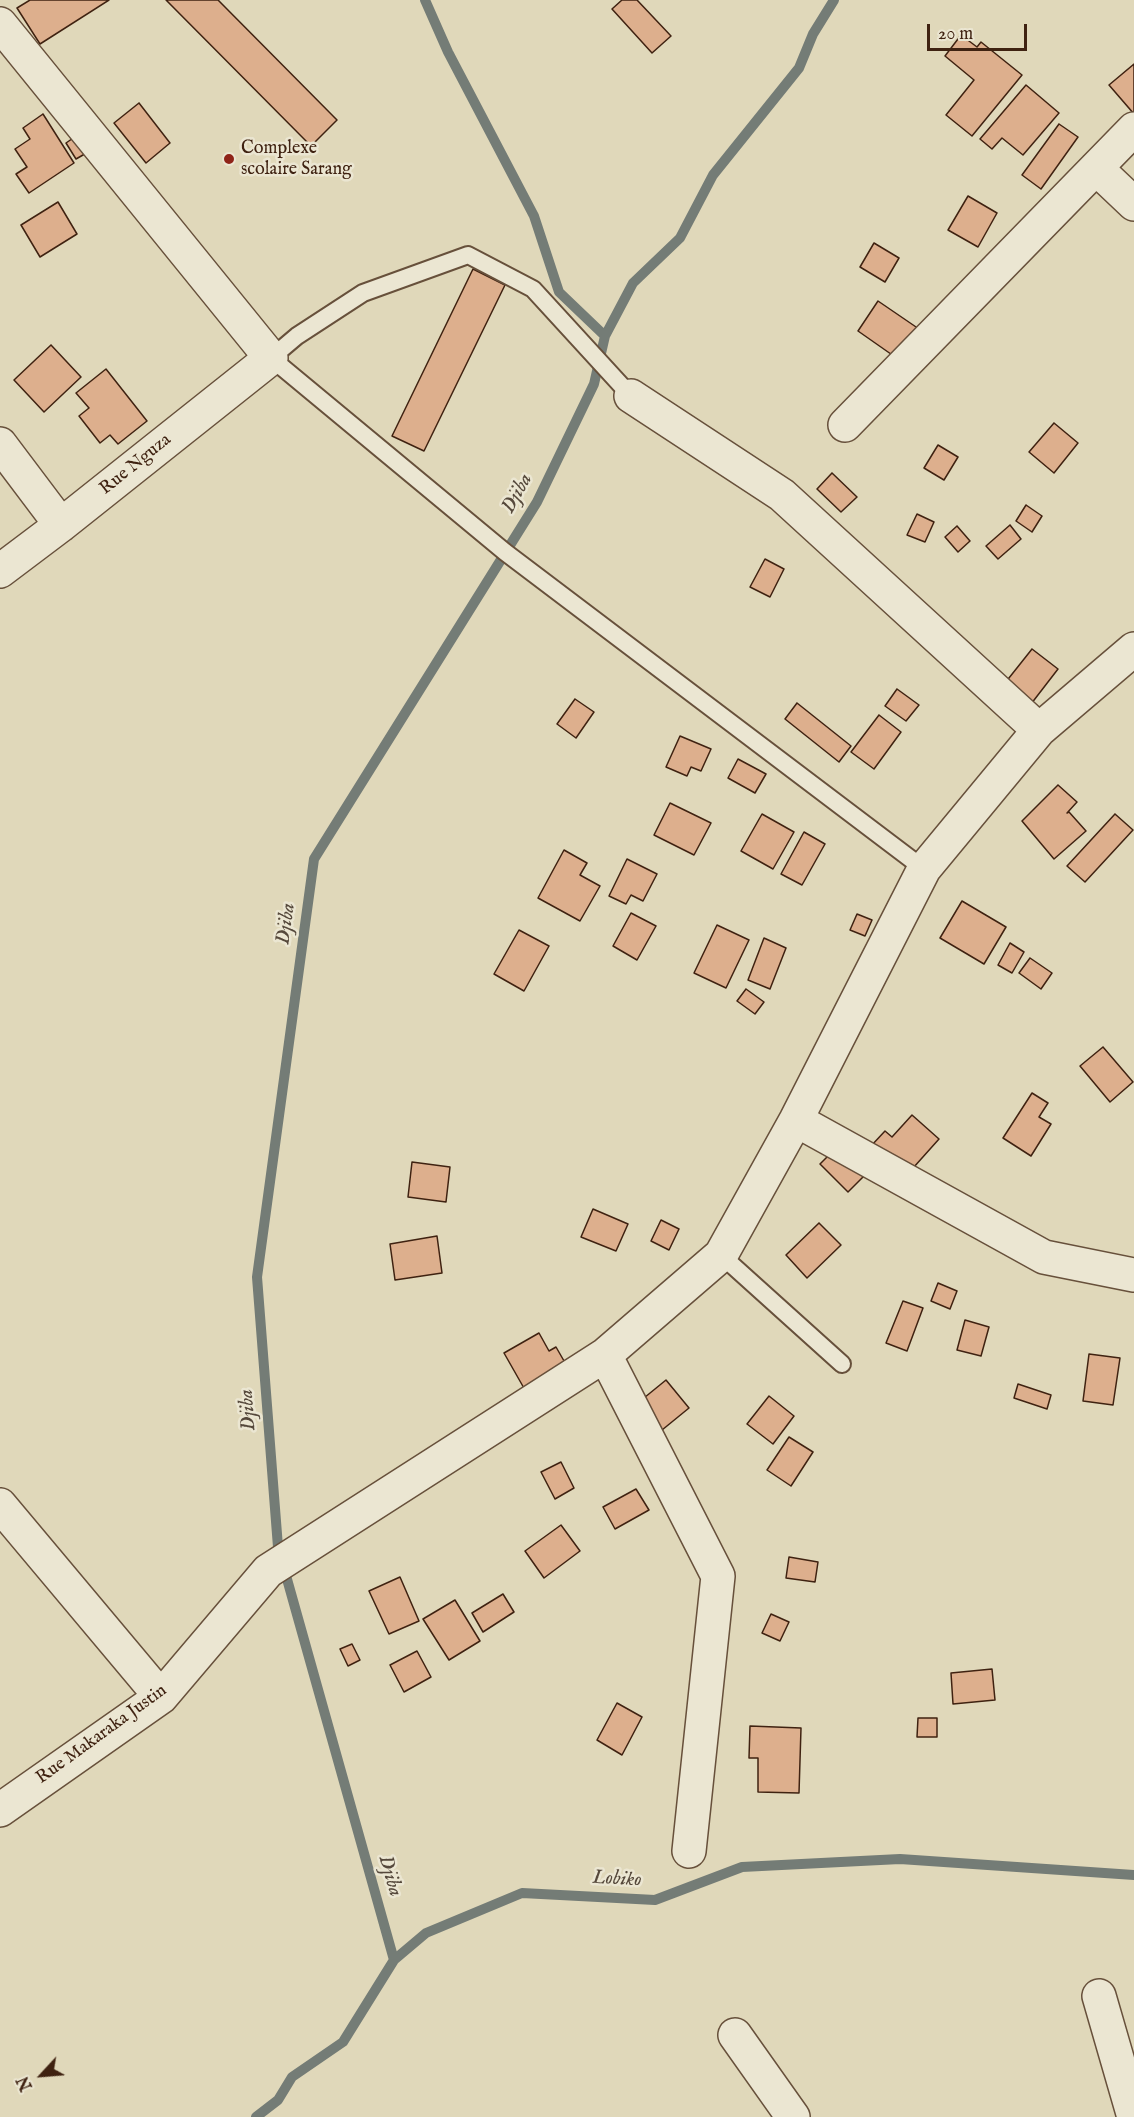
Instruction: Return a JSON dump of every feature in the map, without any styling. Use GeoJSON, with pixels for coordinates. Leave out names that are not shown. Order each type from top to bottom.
{"type":"FeatureCollection","features":[{"type":"Feature","properties":{"kind":"street"},"geometry":{"type":"LineString","coordinates":[[0,24],[271,358]]}},
{"type":"Feature","properties":{"kind":"street"},"geometry":{"type":"LineString","coordinates":[[844,425],[1134,129]]}},
{"type":"Feature","properties":{"kind":"street"},"geometry":{"type":"LineString","coordinates":[[1096,168],[1134,204]]}},
{"type":"Feature","properties":{"kind":"street","name":"Rue Nguza"},"geometry":{"type":"LineString","coordinates":[[0,571],[271,358]]}},
{"type":"Feature","properties":{"kind":"street"},"geometry":{"type":"LineString","coordinates":[[631,396],[782,495],[1040,730]]}},
{"type":"Feature","properties":{"kind":"street"},"geometry":{"type":"LineString","coordinates":[[0,444],[61,525]]}},
{"type":"Feature","properties":{"kind":"street","name":"Rue Makaraka Justin"},"geometry":{"type":"LineString","coordinates":[[0,1810],[161,1696],[268,1571],[605,1356],[721,1255],[796,1120],[924,869],[1040,730],[1134,649]]}},
{"type":"Feature","properties":{"kind":"street"},"geometry":{"type":"LineString","coordinates":[[796,1120],[1044,1257],[1134,1275]]}},
{"type":"Feature","properties":{"kind":"street"},"geometry":{"type":"LineString","coordinates":[[605,1356],[718,1576],[689,1851]]}},
{"type":"Feature","properties":{"kind":"street"},"geometry":{"type":"LineString","coordinates":[[0,1505],[161,1696]]}},
{"type":"Feature","properties":{"kind":"street"},"geometry":{"type":"LineString","coordinates":[[1099,1996],[1134,2117]]}},
{"type":"Feature","properties":{"kind":"street"},"geometry":{"type":"LineString","coordinates":[[735,2035],[793,2117]]}},
{"type":"Feature","properties":{"kind":"lane"},"geometry":{"type":"LineString","coordinates":[[631,396],[533,289],[468,255],[363,293],[297,336],[271,358],[505,552],[924,869]]}},
{"type":"Feature","properties":{"kind":"lane"},"geometry":{"type":"LineString","coordinates":[[721,1255],[842,1365]]}},
{"type":"Feature","properties":{"kind":"building"},"geometry":{"type":"Polygon","coordinates":[[[30,0],[109,0],[40,44],[17,8],[30,0]]]}},
{"type":"Feature","properties":{"kind":"building"},"geometry":{"type":"Polygon","coordinates":[[[166,0],[218,0],[337,120],[311,146],[166,0]]]}},
{"type":"Feature","properties":{"kind":"building"},"geometry":{"type":"Polygon","coordinates":[[[622,0],[637,0],[671,36],[652,53],[612,9],[622,0]]]}},
{"type":"Feature","properties":{"kind":"building"},"geometry":{"type":"Polygon","coordinates":[[[961,35],[977,47],[981,42],[1022,75],[972,136],[946,115],[974,80],[945,56],[961,35]]]}},
{"type":"Feature","properties":{"kind":"building"},"geometry":{"type":"Polygon","coordinates":[[[1134,64],[1134,114],[1109,85],[1134,64]]]}},
{"type":"Feature","properties":{"kind":"building"},"geometry":{"type":"Polygon","coordinates":[[[1026,85],[1059,113],[1023,155],[1002,138],[992,149],[980,139],[1026,85]]]}},
{"type":"Feature","properties":{"kind":"building"},"geometry":{"type":"Polygon","coordinates":[[[139,103],[170,143],[146,163],[114,123],[139,103]]]}},
{"type":"Feature","properties":{"kind":"building"},"geometry":{"type":"Polygon","coordinates":[[[43,114],[74,163],[29,193],[16,174],[27,167],[15,149],[30,139],[23,128],[43,114]]]}},
{"type":"Feature","properties":{"kind":"building"},"geometry":{"type":"Polygon","coordinates":[[[1059,124],[1078,137],[1041,189],[1022,175],[1059,124]]]}},
{"type":"Feature","properties":{"kind":"building"},"geometry":{"type":"Polygon","coordinates":[[[79,134],[90,151],[76,159],[66,143],[79,134]]]}},
{"type":"Feature","properties":{"kind":"building"},"geometry":{"type":"Polygon","coordinates":[[[968,196],[997,213],[978,247],[948,230],[968,196]]]}},
{"type":"Feature","properties":{"kind":"building"},"geometry":{"type":"Polygon","coordinates":[[[58,202],[77,234],[40,257],[21,225],[58,202]]]}},
{"type":"Feature","properties":{"kind":"building"},"geometry":{"type":"Polygon","coordinates":[[[874,243],[899,258],[885,282],[860,267],[874,243]]]}},
{"type":"Feature","properties":{"kind":"building"},"geometry":{"type":"Polygon","coordinates":[[[473,269],[505,285],[424,451],[392,436],[473,269]]]}},
{"type":"Feature","properties":{"kind":"building"},"geometry":{"type":"Polygon","coordinates":[[[878,301],[919,329],[898,359],[858,331],[878,301]]]}},
{"type":"Feature","properties":{"kind":"building"},"geometry":{"type":"Polygon","coordinates":[[[51,345],[81,377],[44,412],[14,380],[51,345]]]}},
{"type":"Feature","properties":{"kind":"building"},"geometry":{"type":"Polygon","coordinates":[[[106,369],[147,421],[118,444],[110,435],[100,443],[79,416],[89,408],[76,393],[106,369]]]}},
{"type":"Feature","properties":{"kind":"building"},"geometry":{"type":"Polygon","coordinates":[[[1054,423],[1078,443],[1054,473],[1029,452],[1054,423]]]}},
{"type":"Feature","properties":{"kind":"building"},"geometry":{"type":"Polygon","coordinates":[[[938,445],[958,457],[944,480],[924,468],[938,445]]]}},
{"type":"Feature","properties":{"kind":"building"},"geometry":{"type":"Polygon","coordinates":[[[832,473],[857,497],[841,512],[817,489],[832,473]]]}},
{"type":"Feature","properties":{"kind":"building"},"geometry":{"type":"Polygon","coordinates":[[[1026,505],[1042,516],[1032,532],[1016,521],[1026,505]]]}},
{"type":"Feature","properties":{"kind":"building"},"geometry":{"type":"Polygon","coordinates":[[[917,514],[934,522],[925,542],[907,535],[917,514]]]}},
{"type":"Feature","properties":{"kind":"building"},"geometry":{"type":"Polygon","coordinates":[[[1010,525],[1021,539],[998,559],[986,546],[1010,525]]]}},
{"type":"Feature","properties":{"kind":"building"},"geometry":{"type":"Polygon","coordinates":[[[957,526],[970,541],[958,552],[945,537],[957,526]]]}},
{"type":"Feature","properties":{"kind":"building"},"geometry":{"type":"Polygon","coordinates":[[[765,559],[784,569],[770,597],[750,587],[765,559]]]}},
{"type":"Feature","properties":{"kind":"building"},"geometry":{"type":"Polygon","coordinates":[[[1032,649],[1058,669],[1031,704],[1005,683],[1032,649]]]}},
{"type":"Feature","properties":{"kind":"building"},"geometry":{"type":"Polygon","coordinates":[[[897,689],[919,705],[906,721],[885,706],[897,689]]]}},
{"type":"Feature","properties":{"kind":"building"},"geometry":{"type":"Polygon","coordinates":[[[575,699],[594,712],[576,738],[557,724],[575,699]]]}},
{"type":"Feature","properties":{"kind":"building"},"geometry":{"type":"Polygon","coordinates":[[[797,703],[851,746],[839,762],[785,719],[797,703]]]}},
{"type":"Feature","properties":{"kind":"building"},"geometry":{"type":"Polygon","coordinates":[[[879,715],[901,732],[874,769],[851,752],[879,715]]]}},
{"type":"Feature","properties":{"kind":"building"},"geometry":{"type":"Polygon","coordinates":[[[680,736],[711,749],[701,771],[691,767],[687,776],[666,767],[680,736]]]}},
{"type":"Feature","properties":{"kind":"building"},"geometry":{"type":"Polygon","coordinates":[[[738,759],[766,774],[755,793],[728,778],[738,759]]]}},
{"type":"Feature","properties":{"kind":"building"},"geometry":{"type":"Polygon","coordinates":[[[1058,785],[1077,802],[1067,813],[1069,812],[1086,831],[1054,859],[1022,821],[1058,785]]]}},
{"type":"Feature","properties":{"kind":"building"},"geometry":{"type":"Polygon","coordinates":[[[670,803],[711,823],[694,855],[654,835],[670,803]]]}},
{"type":"Feature","properties":{"kind":"building"},"geometry":{"type":"Polygon","coordinates":[[[762,814],[794,832],[773,869],[741,851],[762,814]]]}},
{"type":"Feature","properties":{"kind":"building"},"geometry":{"type":"Polygon","coordinates":[[[1115,814],[1133,830],[1085,882],[1067,866],[1115,814]]]}},
{"type":"Feature","properties":{"kind":"building"},"geometry":{"type":"Polygon","coordinates":[[[804,832],[825,844],[802,885],[781,874],[804,832]]]}},
{"type":"Feature","properties":{"kind":"building"},"geometry":{"type":"Polygon","coordinates":[[[564,850],[587,863],[580,875],[600,886],[580,921],[538,898],[564,850]]]}},
{"type":"Feature","properties":{"kind":"building"},"geometry":{"type":"Polygon","coordinates":[[[627,859],[657,874],[643,901],[631,895],[626,904],[609,896],[627,859]]]}},
{"type":"Feature","properties":{"kind":"building"},"geometry":{"type":"Polygon","coordinates":[[[962,901],[1006,927],[984,964],[940,938],[962,901]]]}},
{"type":"Feature","properties":{"kind":"building"},"geometry":{"type":"Polygon","coordinates":[[[631,913],[656,926],[637,960],[613,946],[631,913]]]}},
{"type":"Feature","properties":{"kind":"building"},"geometry":{"type":"Polygon","coordinates":[[[857,914],[872,920],[865,936],[850,930],[857,914]]]}},
{"type":"Feature","properties":{"kind":"building"},"geometry":{"type":"Polygon","coordinates":[[[717,925],[749,940],[726,988],[694,973],[717,925]]]}},
{"type":"Feature","properties":{"kind":"building"},"geometry":{"type":"Polygon","coordinates":[[[519,930],[549,946],[524,991],[494,974],[519,930]]]}},
{"type":"Feature","properties":{"kind":"building"},"geometry":{"type":"Polygon","coordinates":[[[764,938],[786,948],[770,989],[748,980],[764,938]]]}},
{"type":"Feature","properties":{"kind":"building"},"geometry":{"type":"Polygon","coordinates":[[[1010,943],[1024,952],[1012,973],[998,965],[1010,943]]]}},
{"type":"Feature","properties":{"kind":"building"},"geometry":{"type":"Polygon","coordinates":[[[1030,958],[1052,973],[1041,989],[1019,973],[1030,958]]]}},
{"type":"Feature","properties":{"kind":"building"},"geometry":{"type":"Polygon","coordinates":[[[746,989],[764,1002],[755,1014],[737,1001],[746,989]]]}},
{"type":"Feature","properties":{"kind":"building"},"geometry":{"type":"Polygon","coordinates":[[[1103,1047],[1133,1082],[1110,1102],[1080,1066],[1103,1047]]]}},
{"type":"Feature","properties":{"kind":"building"},"geometry":{"type":"Polygon","coordinates":[[[1032,1093],[1048,1103],[1039,1117],[1051,1124],[1031,1156],[1003,1138],[1032,1093]]]}},
{"type":"Feature","properties":{"kind":"building"},"geometry":{"type":"Polygon","coordinates":[[[912,1115],[939,1139],[905,1177],[871,1146],[885,1131],[892,1137],[912,1115]]]}},
{"type":"Feature","properties":{"kind":"building"},"geometry":{"type":"Polygon","coordinates":[[[838,1146],[866,1174],[848,1192],[820,1164],[838,1146]]]}},
{"type":"Feature","properties":{"kind":"building"},"geometry":{"type":"Polygon","coordinates":[[[412,1162],[450,1167],[446,1202],[408,1197],[412,1162]]]}},
{"type":"Feature","properties":{"kind":"building"},"geometry":{"type":"Polygon","coordinates":[[[593,1209],[628,1224],[616,1251],[581,1237],[593,1209]]]}},
{"type":"Feature","properties":{"kind":"building"},"geometry":{"type":"Polygon","coordinates":[[[661,1220],[679,1229],[669,1250],[651,1241],[661,1220]]]}},
{"type":"Feature","properties":{"kind":"building"},"geometry":{"type":"Polygon","coordinates":[[[819,1223],[841,1245],[807,1278],[786,1255],[819,1223]]]}},
{"type":"Feature","properties":{"kind":"building"},"geometry":{"type":"Polygon","coordinates":[[[437,1236],[442,1273],[395,1280],[390,1244],[437,1236]]]}},
{"type":"Feature","properties":{"kind":"building"},"geometry":{"type":"Polygon","coordinates":[[[938,1283],[957,1291],[950,1309],[931,1301],[938,1283]]]}},
{"type":"Feature","properties":{"kind":"building"},"geometry":{"type":"Polygon","coordinates":[[[903,1301],[923,1308],[907,1351],[886,1343],[903,1301]]]}},
{"type":"Feature","properties":{"kind":"building"},"geometry":{"type":"Polygon","coordinates":[[[965,1320],[989,1327],[981,1356],[957,1350],[965,1320]]]}},
{"type":"Feature","properties":{"kind":"building"},"geometry":{"type":"Polygon","coordinates":[[[539,1333],[549,1351],[556,1347],[575,1380],[533,1404],[504,1353],[539,1333]]]}},
{"type":"Feature","properties":{"kind":"building"},"geometry":{"type":"Polygon","coordinates":[[[1089,1354],[1120,1358],[1113,1405],[1083,1401],[1089,1354]]]}},
{"type":"Feature","properties":{"kind":"building"},"geometry":{"type":"Polygon","coordinates":[[[666,1380],[689,1408],[651,1439],[628,1411],[666,1380]]]}},
{"type":"Feature","properties":{"kind":"building"},"geometry":{"type":"Polygon","coordinates":[[[1018,1384],[1051,1395],[1047,1409],[1014,1398],[1018,1384]]]}},
{"type":"Feature","properties":{"kind":"building"},"geometry":{"type":"Polygon","coordinates":[[[769,1396],[794,1416],[773,1444],[747,1424],[769,1396]]]}},
{"type":"Feature","properties":{"kind":"building"},"geometry":{"type":"Polygon","coordinates":[[[789,1437],[813,1452],[791,1486],[767,1470],[789,1437]]]}},
{"type":"Feature","properties":{"kind":"building"},"geometry":{"type":"Polygon","coordinates":[[[561,1462],[574,1488],[555,1499],[541,1472],[561,1462]]]}},
{"type":"Feature","properties":{"kind":"building"},"geometry":{"type":"Polygon","coordinates":[[[636,1489],[649,1510],[615,1529],[603,1507],[636,1489]]]}},
{"type":"Feature","properties":{"kind":"building"},"geometry":{"type":"Polygon","coordinates":[[[561,1525],[580,1551],[544,1578],[525,1551],[561,1525]]]}},
{"type":"Feature","properties":{"kind":"building"},"geometry":{"type":"Polygon","coordinates":[[[789,1557],[818,1562],[815,1582],[786,1578],[789,1557]]]}},
{"type":"Feature","properties":{"kind":"building"},"geometry":{"type":"Polygon","coordinates":[[[400,1577],[419,1621],[389,1634],[369,1591],[400,1577]]]}},
{"type":"Feature","properties":{"kind":"building"},"geometry":{"type":"Polygon","coordinates":[[[503,1594],[514,1612],[483,1632],[472,1613],[503,1594]]]}},
{"type":"Feature","properties":{"kind":"building"},"geometry":{"type":"Polygon","coordinates":[[[455,1600],[480,1641],[449,1660],[423,1619],[455,1600]]]}},
{"type":"Feature","properties":{"kind":"building"},"geometry":{"type":"Polygon","coordinates":[[[771,1614],[789,1622],[780,1641],[762,1633],[771,1614]]]}},
{"type":"Feature","properties":{"kind":"building"},"geometry":{"type":"Polygon","coordinates":[[[352,1644],[360,1660],[348,1666],[340,1649],[352,1644]]]}},
{"type":"Feature","properties":{"kind":"building"},"geometry":{"type":"Polygon","coordinates":[[[417,1651],[431,1677],[404,1692],[390,1665],[417,1651]]]}},
{"type":"Feature","properties":{"kind":"building"},"geometry":{"type":"Polygon","coordinates":[[[992,1669],[995,1700],[953,1704],[951,1673],[992,1669]]]}},
{"type":"Feature","properties":{"kind":"building"},"geometry":{"type":"Polygon","coordinates":[[[617,1703],[642,1717],[622,1755],[597,1740],[617,1703]]]}},
{"type":"Feature","properties":{"kind":"building"},"geometry":{"type":"Polygon","coordinates":[[[918,1718],[937,1718],[937,1737],[917,1737],[918,1718]]]}},
{"type":"Feature","properties":{"kind":"building"},"geometry":{"type":"Polygon","coordinates":[[[750,1726],[801,1728],[799,1793],[758,1792],[758,1758],[749,1758],[750,1726]]]}},
{"type":"Feature","properties":{"kind":"waterway","name":"Djiba"},"geometry":{"type":"LineString","coordinates":[[425,0],[448,52],[534,216],[559,292],[605,336]]}},
{"type":"Feature","properties":{"kind":"waterway","name":"Djiba"},"geometry":{"type":"LineString","coordinates":[[394,1960],[278,1547],[257,1277],[314,859],[537,502],[594,384],[605,336],[633,283],[680,238],[713,175],[799,68],[813,34],[834,0]]}},
{"type":"Feature","properties":{"kind":"waterway","name":"Lobiko"},"geometry":{"type":"LineString","coordinates":[[256,2117],[278,2100],[292,2077],[343,2042],[394,1960],[426,1933],[522,1893],[655,1900],[742,1867],[900,1859],[1134,1875]]}},
{"type":"Feature","properties":{"kind":"place","name":"Complexe scolaire Sarang"},"geometry":{"type":"Point","coordinates":[229,159]}}]}
